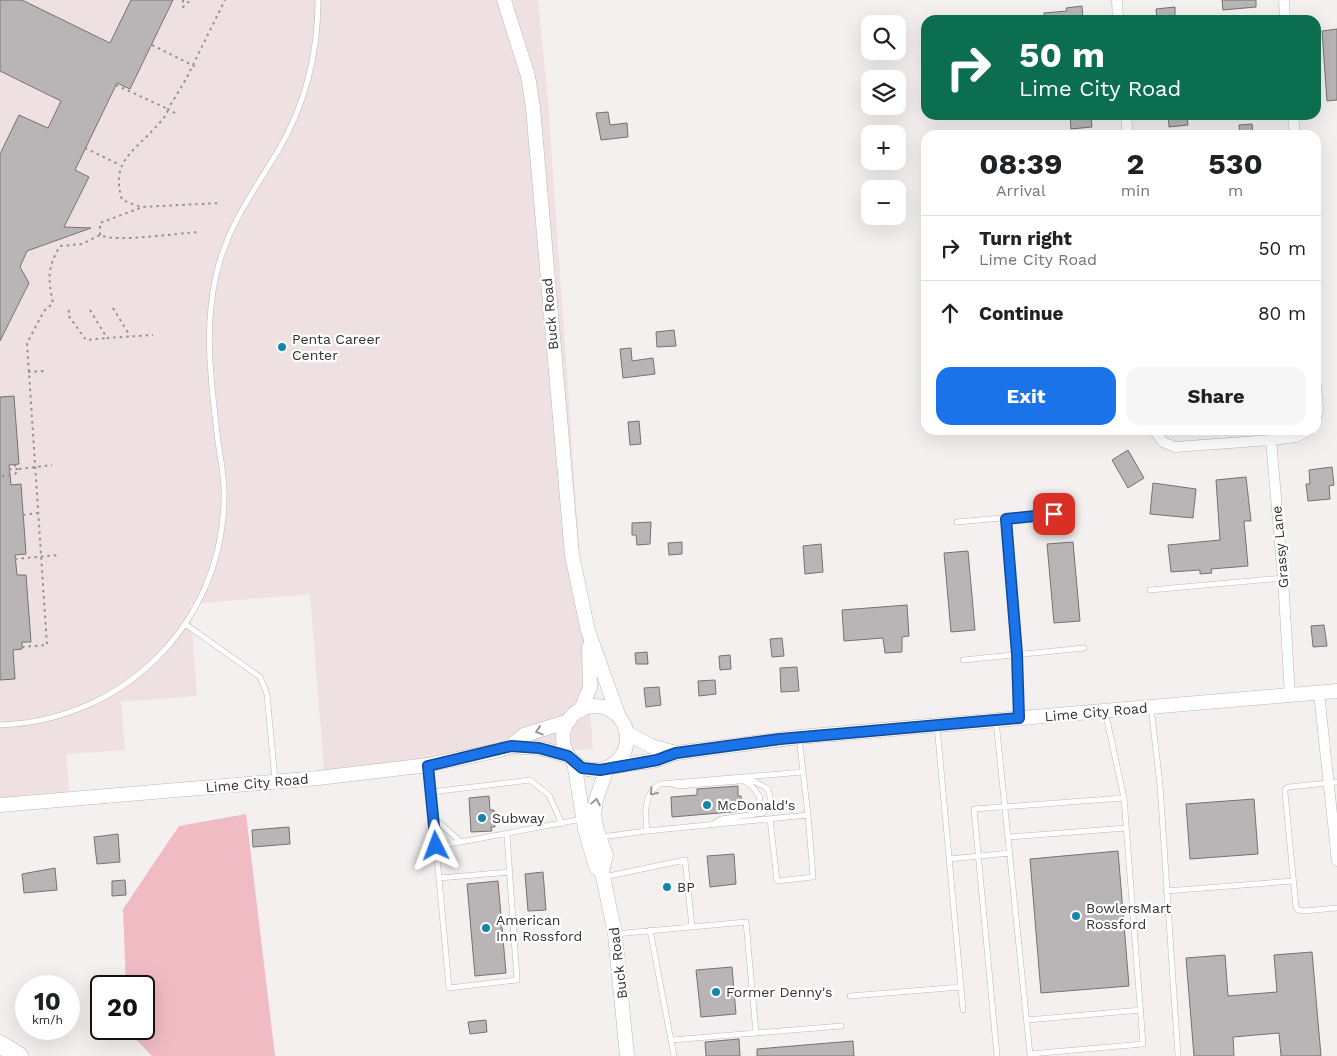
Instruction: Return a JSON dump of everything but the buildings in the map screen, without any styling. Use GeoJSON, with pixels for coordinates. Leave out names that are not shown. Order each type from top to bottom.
{"type":"FeatureCollection","features":[{"type":"Feature","properties":{"kind":"highway"},"geometry":{"type":"LineString","coordinates":[[0,1044],[19,1056]]}},
{"type":"Feature","properties":{"kind":"street","name":"Buck Road"},"geometry":{"type":"LineString","coordinates":[[504,0],[528,76],[533,108],[572,555],[588,631],[620,717]]}},
{"type":"Feature","properties":{"kind":"street"},"geometry":{"type":"LineString","coordinates":[[1116,0],[1118,15]]}},
{"type":"Feature","properties":{"kind":"street"},"geometry":{"type":"LineString","coordinates":[[1284,0],[1285,15]]}},
{"type":"Feature","properties":{"kind":"street"},"geometry":{"type":"LineString","coordinates":[[1158,435],[1164,442],[1175,447],[1296,438],[1301,435]]}},
{"type":"Feature","properties":{"kind":"street","name":"Grassy Lane"},"geometry":{"type":"LineString","coordinates":[[1271,440],[1283,578],[1290,695]]}},
{"type":"Feature","properties":{"kind":"street","name":"Buck Road"},"geometry":{"type":"LineString","coordinates":[[580,710],[590,687],[588,631]]}},
{"type":"Feature","properties":{"kind":"street","name":"Lime City Road"},"geometry":{"type":"LineString","coordinates":[[609,767],[657,760],[676,753],[799,737],[1337,691]]}},
{"type":"Feature","properties":{"kind":"street"},"geometry":{"type":"LineString","coordinates":[[1319,693],[1334,782],[1337,861]]}},
{"type":"Feature","properties":{"kind":"street"},"geometry":{"type":"LineString","coordinates":[[600,706],[620,717],[627,733],[626,746],[623,755],[609,767],[591,770],[571,759],[564,744],[564,734],[569,720],[580,710],[600,706]]}},
{"type":"Feature","properties":{"kind":"street","name":"Lime City Road"},"geometry":{"type":"LineString","coordinates":[[511,746],[524,735],[569,720]]}},
{"type":"Feature","properties":{"kind":"street","name":"Lime City Road"},"geometry":{"type":"LineString","coordinates":[[627,733],[651,746],[676,753]]}},
{"type":"Feature","properties":{"kind":"street","name":"Lime City Road"},"geometry":{"type":"LineString","coordinates":[[0,805],[275,782],[428,766],[511,746],[539,748],[571,759]]}},
{"type":"Feature","properties":{"kind":"street","name":"Buck Road"},"geometry":{"type":"LineString","coordinates":[[571,759],[583,819],[596,868],[602,874]]}},
{"type":"Feature","properties":{"kind":"street","name":"Buck Road"},"geometry":{"type":"LineString","coordinates":[[609,767],[596,800],[594,815],[599,837],[606,855],[602,874],[615,934],[627,1056]]}},
{"type":"Feature","properties":{"kind":"lane"},"geometry":{"type":"LineString","coordinates":[[0,725],[50,719],[102,699],[145,669],[171,643],[197,605],[212,570],[222,533],[224,512],[224,485],[210,377],[208,339],[215,277],[226,242],[240,210],[278,150],[301,102],[316,42],[318,0]]}},
{"type":"Feature","properties":{"kind":"lane"},"geometry":{"type":"LineString","coordinates":[[957,522],[1070,512]]}},
{"type":"Feature","properties":{"kind":"lane"},"geometry":{"type":"LineString","coordinates":[[1006,519],[1017,654],[1019,718]]}},
{"type":"Feature","properties":{"kind":"lane"},"geometry":{"type":"LineString","coordinates":[[1150,590],[1283,578]]}},
{"type":"Feature","properties":{"kind":"lane"},"geometry":{"type":"LineString","coordinates":[[185,624],[260,677],[267,694],[275,782]]}},
{"type":"Feature","properties":{"kind":"lane"},"geometry":{"type":"LineString","coordinates":[[963,660],[1084,648]]}},
{"type":"Feature","properties":{"kind":"lane"},"geometry":{"type":"LineString","coordinates":[[1151,707],[1160,785],[1178,1056]]}},
{"type":"Feature","properties":{"kind":"lane"},"geometry":{"type":"LineString","coordinates":[[996,720],[1030,1054],[1143,1044],[1124,798],[1105,711]]}},
{"type":"Feature","properties":{"kind":"lane"},"geometry":{"type":"LineString","coordinates":[[937,726],[963,1010]]}},
{"type":"Feature","properties":{"kind":"lane"},"geometry":{"type":"LineString","coordinates":[[770,819],[777,881],[813,877],[799,737]]}},
{"type":"Feature","properties":{"kind":"lane"},"geometry":{"type":"LineString","coordinates":[[428,766],[449,988],[517,980],[507,835]]}},
{"type":"Feature","properties":{"kind":"lane"},"geometry":{"type":"LineString","coordinates":[[647,831],[646,801],[655,787],[669,783],[803,772]]}},
{"type":"Feature","properties":{"kind":"lane"},"geometry":{"type":"LineString","coordinates":[[431,792],[530,780],[549,795],[562,824]]}},
{"type":"Feature","properties":{"kind":"lane"},"geometry":{"type":"LineString","coordinates":[[669,783],[678,786],[752,780],[768,789],[771,796],[769,806],[763,813],[721,819],[713,825]]}},
{"type":"Feature","properties":{"kind":"lane"},"geometry":{"type":"LineString","coordinates":[[744,781],[751,785],[760,797],[757,811],[751,815]]}},
{"type":"Feature","properties":{"kind":"lane"},"geometry":{"type":"LineString","coordinates":[[1334,782],[1286,789],[1293,881],[1298,910],[1337,908]]}},
{"type":"Feature","properties":{"kind":"lane"},"geometry":{"type":"LineString","coordinates":[[997,1056],[974,809],[1124,798]]}},
{"type":"Feature","properties":{"kind":"lane"},"geometry":{"type":"LineString","coordinates":[[599,837],[808,814]]}},
{"type":"Feature","properties":{"kind":"lane"},"geometry":{"type":"LineString","coordinates":[[434,818],[461,842]]}},
{"type":"Feature","properties":{"kind":"lane"},"geometry":{"type":"LineString","coordinates":[[436,846],[507,835],[583,819]]}},
{"type":"Feature","properties":{"kind":"lane"},"geometry":{"type":"LineString","coordinates":[[1008,837],[1126,828]]}},
{"type":"Feature","properties":{"kind":"lane"},"geometry":{"type":"LineString","coordinates":[[949,859],[1010,853]]}},
{"type":"Feature","properties":{"kind":"lane"},"geometry":{"type":"LineString","coordinates":[[602,874],[685,860],[692,927]]}},
{"type":"Feature","properties":{"kind":"lane"},"geometry":{"type":"LineString","coordinates":[[439,878],[510,872]]}},
{"type":"Feature","properties":{"kind":"lane"},"geometry":{"type":"LineString","coordinates":[[1166,891],[1293,881]]}},
{"type":"Feature","properties":{"kind":"lane"},"geometry":{"type":"LineString","coordinates":[[615,934],[746,922],[756,1033]]}},
{"type":"Feature","properties":{"kind":"lane"},"geometry":{"type":"LineString","coordinates":[[650,930],[674,1056]]}},
{"type":"Feature","properties":{"kind":"lane"},"geometry":{"type":"LineString","coordinates":[[850,996],[961,987]]}},
{"type":"Feature","properties":{"kind":"lane"},"geometry":{"type":"LineString","coordinates":[[1026,1020],[1140,1010]]}},
{"type":"Feature","properties":{"kind":"lane"},"geometry":{"type":"LineString","coordinates":[[672,1040],[841,1026]]}},
{"type":"Feature","properties":{"kind":"path"},"geometry":{"type":"LineString","coordinates":[[183,0],[182,7],[188,2],[191,4]]}},
{"type":"Feature","properties":{"kind":"path"},"geometry":{"type":"LineString","coordinates":[[141,207],[122,200],[117,179],[120,165],[163,119],[225,0]]}},
{"type":"Feature","properties":{"kind":"path"},"geometry":{"type":"LineString","coordinates":[[152,45],[198,68]]}},
{"type":"Feature","properties":{"kind":"path"},"geometry":{"type":"LineString","coordinates":[[116,86],[168,108],[175,113]]}},
{"type":"Feature","properties":{"kind":"path"},"geometry":{"type":"LineString","coordinates":[[85,148],[120,165]]}},
{"type":"Feature","properties":{"kind":"path"},"geometry":{"type":"LineString","coordinates":[[100,235],[100,223],[141,207],[220,203]]}},
{"type":"Feature","properties":{"kind":"path"},"geometry":{"type":"LineString","coordinates":[[100,235],[105,238],[120,238],[199,232]]}},
{"type":"Feature","properties":{"kind":"path"},"geometry":{"type":"LineString","coordinates":[[22,647],[47,645],[27,343],[44,311],[53,303],[48,275],[53,257],[60,246],[82,244],[100,235]]}},
{"type":"Feature","properties":{"kind":"path"},"geometry":{"type":"LineString","coordinates":[[113,308],[130,336]]}},
{"type":"Feature","properties":{"kind":"path"},"geometry":{"type":"LineString","coordinates":[[69,310],[68,316],[86,340],[153,335]]}},
{"type":"Feature","properties":{"kind":"path"},"geometry":{"type":"LineString","coordinates":[[90,310],[108,338]]}},
{"type":"Feature","properties":{"kind":"path"},"geometry":{"type":"LineString","coordinates":[[28,372],[45,370]]}},
{"type":"Feature","properties":{"kind":"path"},"geometry":{"type":"LineString","coordinates":[[14,464],[19,468]]}},
{"type":"Feature","properties":{"kind":"path"},"geometry":{"type":"LineString","coordinates":[[10,469],[52,465]]}},
{"type":"Feature","properties":{"kind":"path"},"geometry":{"type":"LineString","coordinates":[[2,476],[15,474],[19,468]]}},
{"type":"Feature","properties":{"kind":"path"},"geometry":{"type":"LineString","coordinates":[[23,515],[37,514]]}},
{"type":"Feature","properties":{"kind":"path"},"geometry":{"type":"LineString","coordinates":[[15,559],[58,555]]}},
{"type":"Feature","properties":{"kind":"shaded area","name":"Penta Career Center"},"geometry":{"type":"Polygon","coordinates":[[[0,0],[538,0],[548,101],[593,749],[324,771],[310,594],[190,604],[197,696],[121,702],[125,750],[66,754],[70,801],[0,807],[0,0]]]}},
{"type":"Feature","properties":{"kind":"shaded area"},"geometry":{"type":"Polygon","coordinates":[[[246,814],[275,1056],[152,1056],[137,1040],[155,1040],[155,975],[126,975],[123,909],[179,826],[246,814]]]}},
{"type":"Feature","properties":{"kind":"place","name":"Penta Career Center"},"geometry":{"type":"Point","coordinates":[282,347]}},
{"type":"Feature","properties":{"kind":"place","name":"McDonald's"},"geometry":{"type":"Point","coordinates":[707,805]}},
{"type":"Feature","properties":{"kind":"place","name":"Subway"},"geometry":{"type":"Point","coordinates":[482,818]}},
{"type":"Feature","properties":{"kind":"place","name":"BP"},"geometry":{"type":"Point","coordinates":[667,887]}},
{"type":"Feature","properties":{"kind":"place","name":"BowlersMart Rossford"},"geometry":{"type":"Point","coordinates":[1076,916]}},
{"type":"Feature","properties":{"kind":"place","name":"American Inn Rossford"},"geometry":{"type":"Point","coordinates":[486,928]}},
{"type":"Feature","properties":{"kind":"place","name":"Former Denny's"},"geometry":{"type":"Point","coordinates":[716,992]}},
{"type":"Feature","properties":{"kind":"route"},"geometry":{"type":"LineString","coordinates":[[436,846],[428,766],[511,746],[539,748],[568,756],[582,768],[600,770],[657,760],[676,753],[780,739],[1019,718],[1017,654],[1006,519],[1054,514]]}}]}
